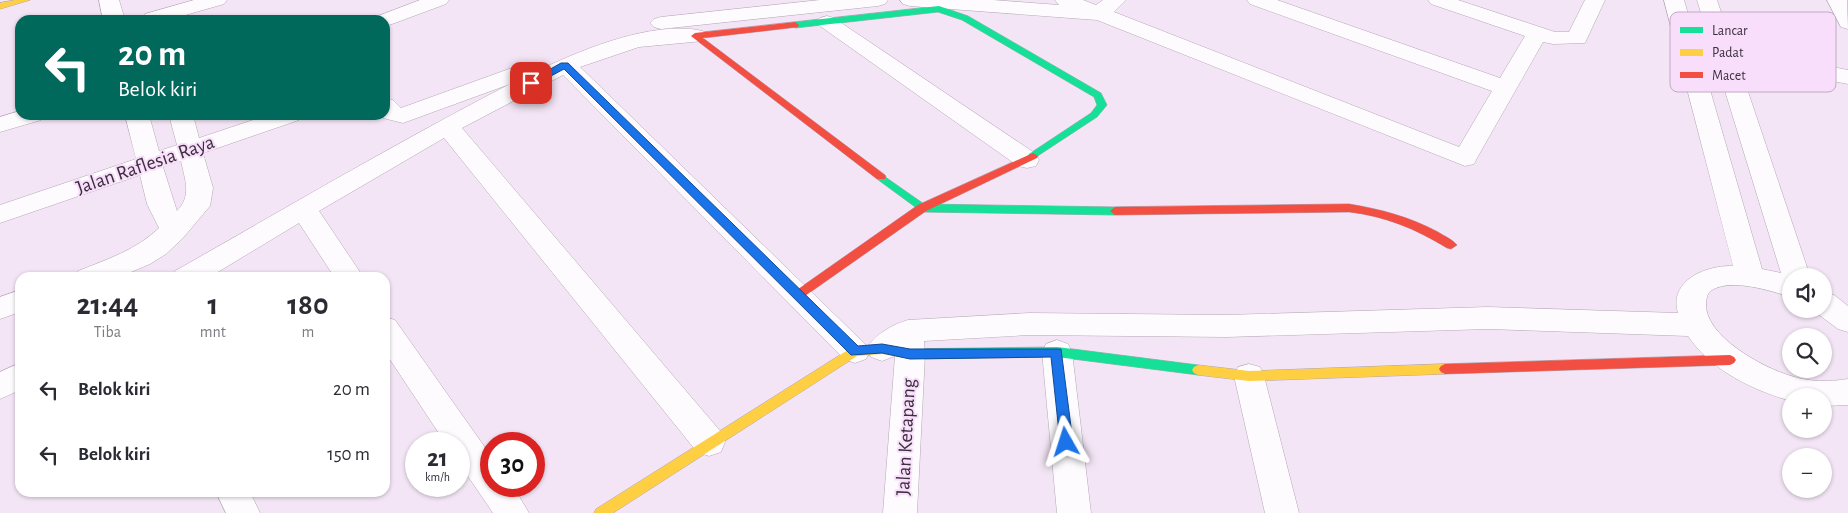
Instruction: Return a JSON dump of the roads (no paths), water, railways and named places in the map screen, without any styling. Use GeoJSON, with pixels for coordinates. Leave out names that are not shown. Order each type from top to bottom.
{"type":"FeatureCollection","features":[{"type":"Feature","properties":{"kind":"street"},"geometry":{"type":"LineString","coordinates":[[0,6],[26,0]]}},
{"type":"Feature","properties":{"kind":"street"},"geometry":{"type":"LineString","coordinates":[[109,0],[113,15]]}},
{"type":"Feature","properties":{"kind":"street"},"geometry":{"type":"LineString","coordinates":[[150,12],[217,0]]}},
{"type":"Feature","properties":{"kind":"street"},"geometry":{"type":"LineString","coordinates":[[390,18],[440,0]]}},
{"type":"Feature","properties":{"kind":"street"},"geometry":{"type":"LineString","coordinates":[[390,112],[403,116],[562,58],[625,31],[660,23],[878,0]]}},
{"type":"Feature","properties":{"kind":"street"},"geometry":{"type":"LineString","coordinates":[[910,0],[1098,14],[1116,0]]}},
{"type":"Feature","properties":{"kind":"street"},"geometry":{"type":"LineString","coordinates":[[1065,0],[1465,158],[1537,33]]}},
{"type":"Feature","properties":{"kind":"street"},"geometry":{"type":"LineString","coordinates":[[1257,0],[1505,88]]}},
{"type":"Feature","properties":{"kind":"street"},"geometry":{"type":"LineString","coordinates":[[1438,0],[1560,39],[1578,38],[1595,0]]}},
{"type":"Feature","properties":{"kind":"street"},"geometry":{"type":"LineString","coordinates":[[1837,0],[1848,24]]}},
{"type":"Feature","properties":{"kind":"street"},"geometry":{"type":"LineString","coordinates":[[196,272],[304,210],[394,155],[565,65],[620,46],[659,38],[827,22],[927,9],[948,11],[965,18],[1098,95],[1102,105],[1094,115],[1026,160],[922,208],[798,296]]}},
{"type":"Feature","properties":{"kind":"street"},"geometry":{"type":"LineString","coordinates":[[827,22],[1026,160]]}},
{"type":"Feature","properties":{"kind":"street"},"geometry":{"type":"LineString","coordinates":[[695,36],[922,208],[1132,211],[1349,208],[1379,210],[1422,226],[1451,245]]}},
{"type":"Feature","properties":{"kind":"street"},"geometry":{"type":"LineString","coordinates":[[565,65],[798,296],[889,346],[1057,352],[1249,376],[1730,360]]}},
{"type":"Feature","properties":{"kind":"street"},"geometry":{"type":"LineString","coordinates":[[1699,92],[1750,276]]}},
{"type":"Feature","properties":{"kind":"street"},"geometry":{"type":"LineString","coordinates":[[1735,92],[1793,268]]}},
{"type":"Feature","properties":{"kind":"street"},"geometry":{"type":"LineString","coordinates":[[0,125],[16,120]]}},
{"type":"Feature","properties":{"kind":"street"},"geometry":{"type":"LineString","coordinates":[[138,120],[160,204],[174,231]]}},
{"type":"Feature","properties":{"kind":"street"},"geometry":{"type":"LineString","coordinates":[[103,272],[140,257],[165,240],[197,206],[200,188],[182,120]]}},
{"type":"Feature","properties":{"kind":"street","name":"Jalan Raflesia Raya"},"geometry":{"type":"LineString","coordinates":[[0,214],[275,120]]}},
{"type":"Feature","properties":{"kind":"street"},"geometry":{"type":"LineString","coordinates":[[447,126],[710,442]]}},
{"type":"Feature","properties":{"kind":"street"},"geometry":{"type":"LineString","coordinates":[[304,210],[346,272]]}},
{"type":"Feature","properties":{"kind":"street"},"geometry":{"type":"LineString","coordinates":[[1782,285],[1750,276],[1729,275],[1712,278],[1699,286],[1692,296],[1692,310],[1698,326],[1711,343],[1730,360],[1762,378],[1798,391],[1830,395],[1848,392]]}},
{"type":"Feature","properties":{"kind":"street"},"geometry":{"type":"LineString","coordinates":[[0,308],[15,303]]}},
{"type":"Feature","properties":{"kind":"street"},"geometry":{"type":"LineString","coordinates":[[1832,309],[1848,321]]}},
{"type":"Feature","properties":{"kind":"street"},"geometry":{"type":"LineString","coordinates":[[601,513],[710,442],[889,346],[1029,324],[1227,326],[1488,318],[1698,326]]}},
{"type":"Feature","properties":{"kind":"street"},"geometry":{"type":"LineString","coordinates":[[390,335],[480,467]]}},
{"type":"Feature","properties":{"kind":"street","name":"Jalan Ketapang"},"geometry":{"type":"LineString","coordinates":[[889,346],[900,513]]}},
{"type":"Feature","properties":{"kind":"street"},"geometry":{"type":"LineString","coordinates":[[1057,352],[1074,513]]}},
{"type":"Feature","properties":{"kind":"street"},"geometry":{"type":"LineString","coordinates":[[1249,376],[1282,513]]}},
{"type":"Feature","properties":{"kind":"street"},"geometry":{"type":"LineString","coordinates":[[0,387],[15,378]]}},
{"type":"Feature","properties":{"kind":"street"},"geometry":{"type":"LineString","coordinates":[[235,497],[243,513]]}},
{"type":"Feature","properties":{"kind":"street"},"geometry":{"type":"LineString","coordinates":[[501,497],[512,513]]}}]}
